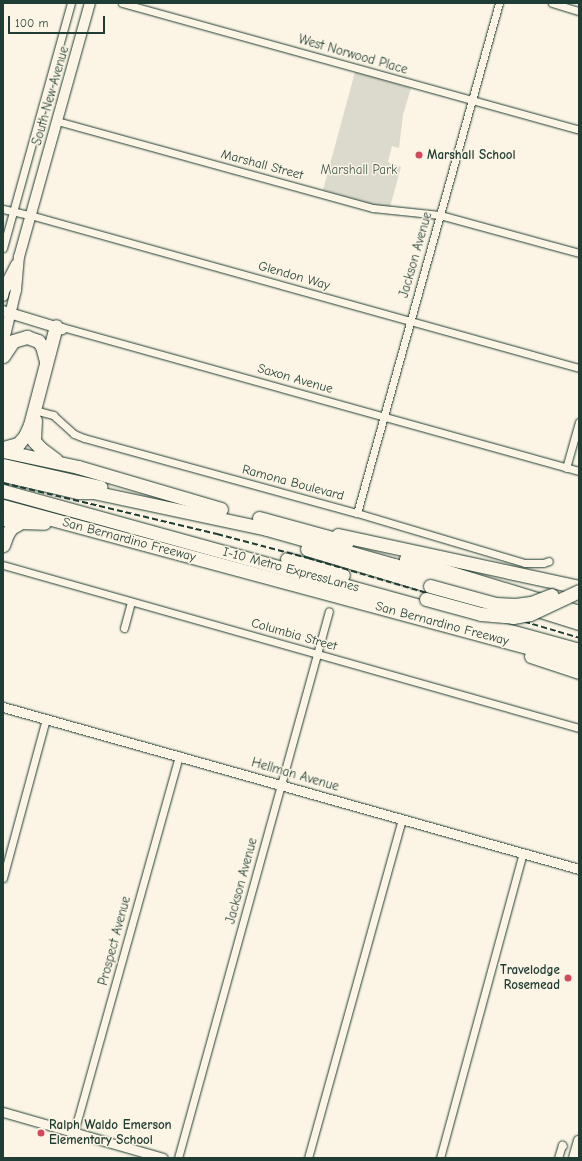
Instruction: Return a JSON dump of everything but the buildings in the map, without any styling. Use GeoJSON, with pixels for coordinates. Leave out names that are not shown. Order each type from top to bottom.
{"type":"FeatureCollection","features":[{"type":"Feature","properties":{"kind":"highway"},"geometry":{"type":"LineString","coordinates":[[3,448],[18,444],[25,436],[30,425],[46,361],[59,327]]}},
{"type":"Feature","properties":{"kind":"highway"},"geometry":{"type":"LineString","coordinates":[[3,356],[13,341],[27,337],[38,341],[42,346],[46,361]]}},
{"type":"Feature","properties":{"kind":"highway"},"geometry":{"type":"LineString","coordinates":[[38,411],[34,423],[34,440],[50,457],[66,465]]}},
{"type":"Feature","properties":{"kind":"highway"},"geometry":{"type":"LineString","coordinates":[[3,451],[66,465],[143,485],[221,509]]}},
{"type":"Feature","properties":{"kind":"highway"},"geometry":{"type":"LineString","coordinates":[[3,465],[125,492],[221,509],[297,527],[399,546],[579,587]]}},
{"type":"Feature","properties":{"kind":"highway"},"geometry":{"type":"LineString","coordinates":[[3,475],[251,533],[496,604],[515,605],[531,603],[550,596],[579,582]]}},
{"type":"Feature","properties":{"kind":"highway","name":"I-10 Metro ExpressLanes"},"geometry":{"type":"LineString","coordinates":[[3,492],[579,650]]}},
{"type":"Feature","properties":{"kind":"highway"},"geometry":{"type":"LineString","coordinates":[[78,492],[94,492],[267,529],[394,565],[579,623]]}},
{"type":"Feature","properties":{"kind":"highway"},"geometry":{"type":"LineString","coordinates":[[51,504],[262,553],[481,614],[498,617],[514,617],[536,611],[579,591]]}},
{"type":"Feature","properties":{"kind":"highway","name":"San Bernardino Freeway"},"geometry":{"type":"LineString","coordinates":[[3,506],[332,593],[579,661]]}},
{"type":"Feature","properties":{"kind":"highway"},"geometry":{"type":"LineString","coordinates":[[3,518],[21,522],[60,522]]}},
{"type":"Feature","properties":{"kind":"highway"},"geometry":{"type":"LineString","coordinates":[[3,545],[6,534],[11,528],[21,522]]}},
{"type":"Feature","properties":{"kind":"highway"},"geometry":{"type":"LineString","coordinates":[[297,527],[579,612]]}},
{"type":"Feature","properties":{"kind":"highway"},"geometry":{"type":"LineString","coordinates":[[493,638],[513,650],[579,672]]}},
{"type":"Feature","properties":{"kind":"main road","name":"South New Avenue"},"geometry":{"type":"LineString","coordinates":[[30,215],[90,3]]}},
{"type":"Feature","properties":{"kind":"main road"},"geometry":{"type":"LineString","coordinates":[[3,344],[7,312],[30,215]]}},
{"type":"Feature","properties":{"kind":"main road"},"geometry":{"type":"LineString","coordinates":[[4,289],[19,257]]}},
{"type":"Feature","properties":{"kind":"main road","name":"Saxon Avenue"},"geometry":{"type":"LineString","coordinates":[[7,312],[59,327]]}},
{"type":"Feature","properties":{"kind":"main road"},"geometry":{"type":"LineString","coordinates":[[38,411],[59,327]]}},
{"type":"Feature","properties":{"kind":"main road"},"geometry":{"type":"LineString","coordinates":[[574,1158],[579,1141]]}},
{"type":"Feature","properties":{"kind":"street"},"geometry":{"type":"LineString","coordinates":[[3,248],[71,3]]}},
{"type":"Feature","properties":{"kind":"street","name":"West Norwood Place"},"geometry":{"type":"LineString","coordinates":[[122,3],[579,130]]}},
{"type":"Feature","properties":{"kind":"street","name":"Jackson Avenue"},"geometry":{"type":"LineString","coordinates":[[357,513],[500,3]]}},
{"type":"Feature","properties":{"kind":"street"},"geometry":{"type":"LineString","coordinates":[[552,3],[579,11]]}},
{"type":"Feature","properties":{"kind":"street","name":"Marshall Street"},"geometry":{"type":"LineString","coordinates":[[57,121],[373,208],[440,215],[579,253]]}},
{"type":"Feature","properties":{"kind":"street","name":"Glendon Way"},"geometry":{"type":"LineString","coordinates":[[3,209],[30,215],[579,368]]}},
{"type":"Feature","properties":{"kind":"street","name":"Saxon Avenue"},"geometry":{"type":"LineString","coordinates":[[59,327],[579,472]]}},
{"type":"Feature","properties":{"kind":"street","name":"Ramona Boulevard"},"geometry":{"type":"LineString","coordinates":[[38,411],[54,416],[74,434],[84,438],[357,513],[525,562],[543,563],[550,561]]}},
{"type":"Feature","properties":{"kind":"street"},"geometry":{"type":"LineString","coordinates":[[566,468],[579,422]]}},
{"type":"Feature","properties":{"kind":"street","name":"Columbia Street"},"geometry":{"type":"LineString","coordinates":[[3,565],[579,728]]}},
{"type":"Feature","properties":{"kind":"street"},"geometry":{"type":"LineString","coordinates":[[124,628],[131,602]]}},
{"type":"Feature","properties":{"kind":"street","name":"Jackson Avenue"},"geometry":{"type":"LineString","coordinates":[[178,1158],[329,611]]}},
{"type":"Feature","properties":{"kind":"street","name":"Hellman Avenue"},"geometry":{"type":"LineString","coordinates":[[3,707],[179,755],[579,869]]}},
{"type":"Feature","properties":{"kind":"street"},"geometry":{"type":"LineString","coordinates":[[3,878],[46,719]]}},
{"type":"Feature","properties":{"kind":"street","name":"Prospect Avenue"},"geometry":{"type":"LineString","coordinates":[[74,1132],[179,755]]}},
{"type":"Feature","properties":{"kind":"street"},"geometry":{"type":"LineString","coordinates":[[308,1158],[402,819]]}},
{"type":"Feature","properties":{"kind":"street"},"geometry":{"type":"LineString","coordinates":[[440,1158],[524,853]]}},
{"type":"Feature","properties":{"kind":"street"},"geometry":{"type":"LineString","coordinates":[[3,1112],[163,1158]]}},
{"type":"Feature","properties":{"kind":"street"},"geometry":{"type":"LineString","coordinates":[[558,1158],[562,1145],[564,1146]]}},
{"type":"Feature","properties":{"kind":"green space","name":"Marshall Park"},"geometry":{"type":"Polygon","coordinates":[[[355,72],[411,88],[403,115],[399,148],[392,146],[388,162],[401,167],[390,207],[376,206],[323,190],[355,72]]]}},
{"type":"Feature","properties":{"kind":"railway"},"geometry":{"type":"LineString","coordinates":[[3,483],[217,534],[308,558],[579,638]]}},
{"type":"Feature","properties":{"kind":"place","name":"Marshall School"},"geometry":{"type":"Point","coordinates":[419,155]}},
{"type":"Feature","properties":{"kind":"place","name":"Travelodge Rosemead"},"geometry":{"type":"Point","coordinates":[568,978]}},
{"type":"Feature","properties":{"kind":"place","name":"Ralph Waldo Emerson Elementary School"},"geometry":{"type":"Point","coordinates":[41,1133]}}]}
